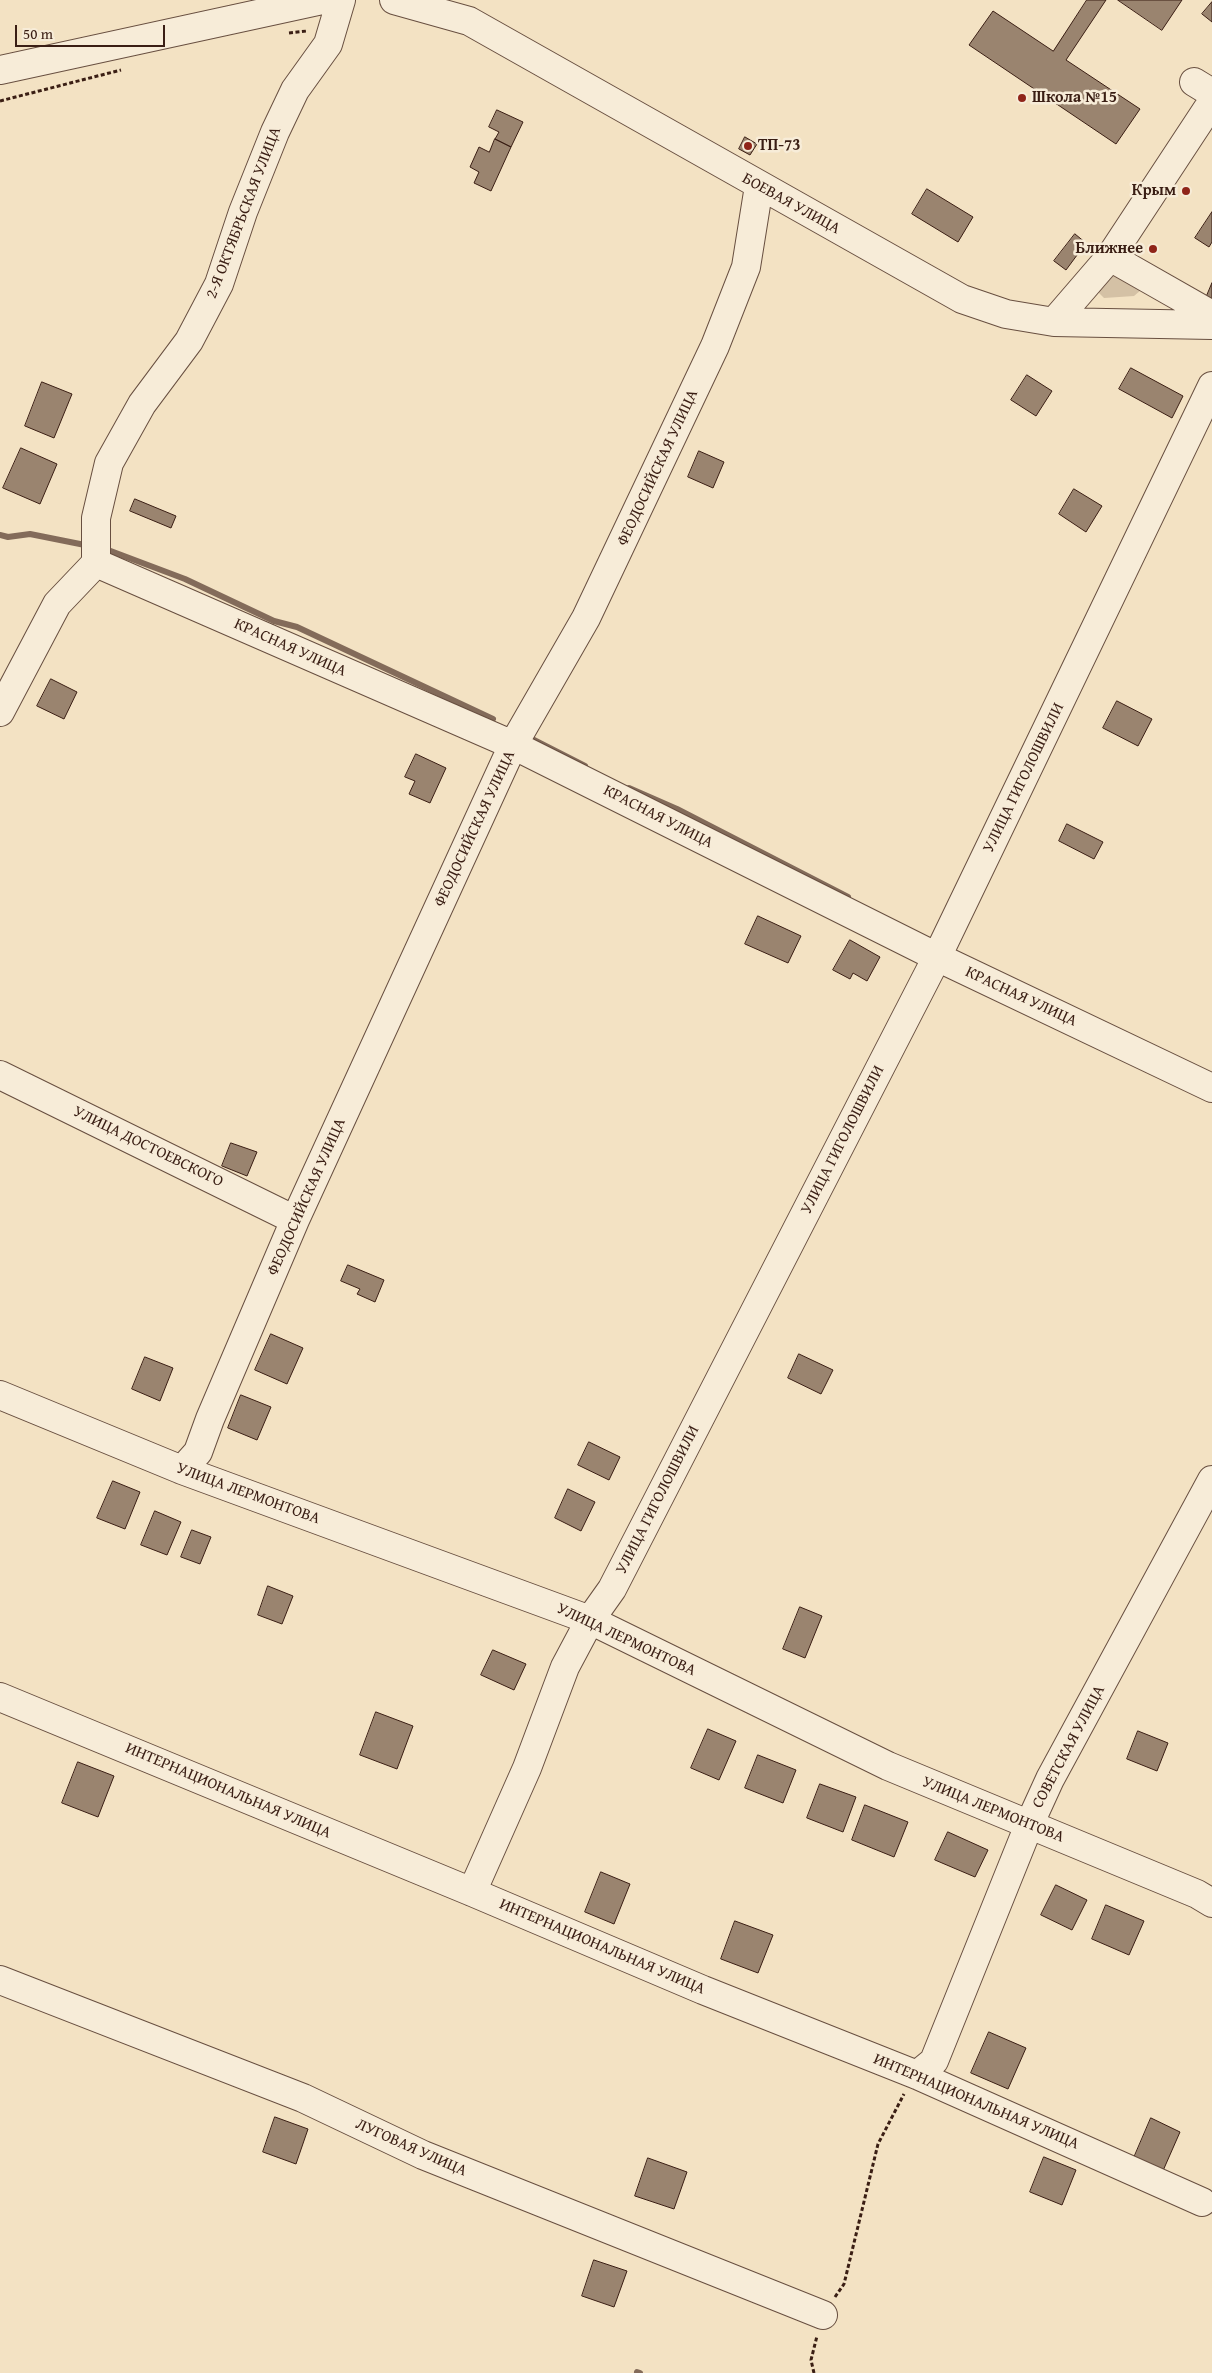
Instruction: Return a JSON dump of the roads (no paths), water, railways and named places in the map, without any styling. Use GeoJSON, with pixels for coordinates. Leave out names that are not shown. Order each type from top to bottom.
{"type":"FeatureCollection","features":[{"type":"Feature","properties":{"kind":"street"},"geometry":{"type":"LineString","coordinates":[[0,70],[322,0]]}},
{"type":"Feature","properties":{"kind":"street","name":"2-Я ОКТЯБРЬСКАЯ УЛИЦА"},"geometry":{"type":"LineString","coordinates":[[96,563],[96,518],[109,463],[142,404],[189,341],[219,284],[275,132],[295,90],[328,44],[341,0]]}},
{"type":"Feature","properties":{"kind":"street","name":"БОЕВАЯ УЛИЦА"},"geometry":{"type":"LineString","coordinates":[[394,0],[469,21],[962,299],[1006,314],[1054,322],[1212,325]]}},
{"type":"Feature","properties":{"kind":"street"},"geometry":{"type":"LineString","coordinates":[[1054,322],[1110,257],[1212,102]]}},
{"type":"Feature","properties":{"kind":"street","name":"ФЕОДОСИЙСКАЯ УЛИЦА"},"geometry":{"type":"LineString","coordinates":[[182,1470],[198,1452],[210,1419],[295,1220],[513,745],[586,618],[715,346],[746,267],[759,186]]}},
{"type":"Feature","properties":{"kind":"street"},"geometry":{"type":"LineString","coordinates":[[1110,257],[1212,315]]}},
{"type":"Feature","properties":{"kind":"street","name":"УЛИЦА ГИГОЛОШВИЛИ"},"geometry":{"type":"LineString","coordinates":[[472,1892],[527,1768],[566,1667],[590,1620],[612,1588],[937,957],[1212,386]]}},
{"type":"Feature","properties":{"kind":"street"},"geometry":{"type":"LineString","coordinates":[[0,712],[57,604],[96,563]]}},
{"type":"Feature","properties":{"kind":"street","name":"КРАСНАЯ УЛИЦА"},"geometry":{"type":"LineString","coordinates":[[96,563],[513,745],[937,957],[1212,1088]]}},
{"type":"Feature","properties":{"kind":"street","name":"УЛИЦА ДОСТОЕВСКОГО"},"geometry":{"type":"LineString","coordinates":[[0,1074],[295,1220]]}},
{"type":"Feature","properties":{"kind":"street","name":"УЛИЦА ЛЕРМОНТОВА"},"geometry":{"type":"LineString","coordinates":[[0,1394],[182,1470],[590,1620],[888,1766],[1197,1894],[1212,1903]]}},
{"type":"Feature","properties":{"kind":"street","name":"СОВЕТСКАЯ УЛИЦА"},"geometry":{"type":"LineString","coordinates":[[917,2075],[934,2061],[1029,1825],[1050,1779],[1212,1480]]}},
{"type":"Feature","properties":{"kind":"street","name":"ИНТЕРНАЦИОНАЛЬНАЯ УЛИЦА"},"geometry":{"type":"LineString","coordinates":[[0,1697],[472,1892],[703,1990],[917,2075],[1202,2202]]}},
{"type":"Feature","properties":{"kind":"street","name":"ЛУГОВАЯ УЛИЦА"},"geometry":{"type":"LineString","coordinates":[[0,1980],[304,2098],[423,2156],[823,2315]]}},
{"type":"Feature","properties":{"kind":"waterway"},"geometry":{"type":"LineString","coordinates":[[0,535],[8,537],[30,534],[85,545]]}},
{"type":"Feature","properties":{"kind":"waterway"},"geometry":{"type":"LineString","coordinates":[[108,550],[185,579],[274,621],[297,627],[493,719]]}},
{"type":"Feature","properties":{"kind":"waterway"},"geometry":{"type":"LineString","coordinates":[[532,739],[585,766]]}},
{"type":"Feature","properties":{"kind":"waterway"},"geometry":{"type":"LineString","coordinates":[[629,788],[677,809],[848,897]]}},
{"type":"Feature","properties":{"kind":"place","name":"Школа №15"},"geometry":{"type":"Point","coordinates":[1022,98]}},
{"type":"Feature","properties":{"kind":"place","name":"ТП-73"},"geometry":{"type":"Point","coordinates":[748,146]}},
{"type":"Feature","properties":{"kind":"place","name":"Крым"},"geometry":{"type":"Point","coordinates":[1186,191]}},
{"type":"Feature","properties":{"kind":"place","name":"Ближнее"},"geometry":{"type":"Point","coordinates":[1153,249]}}]}
